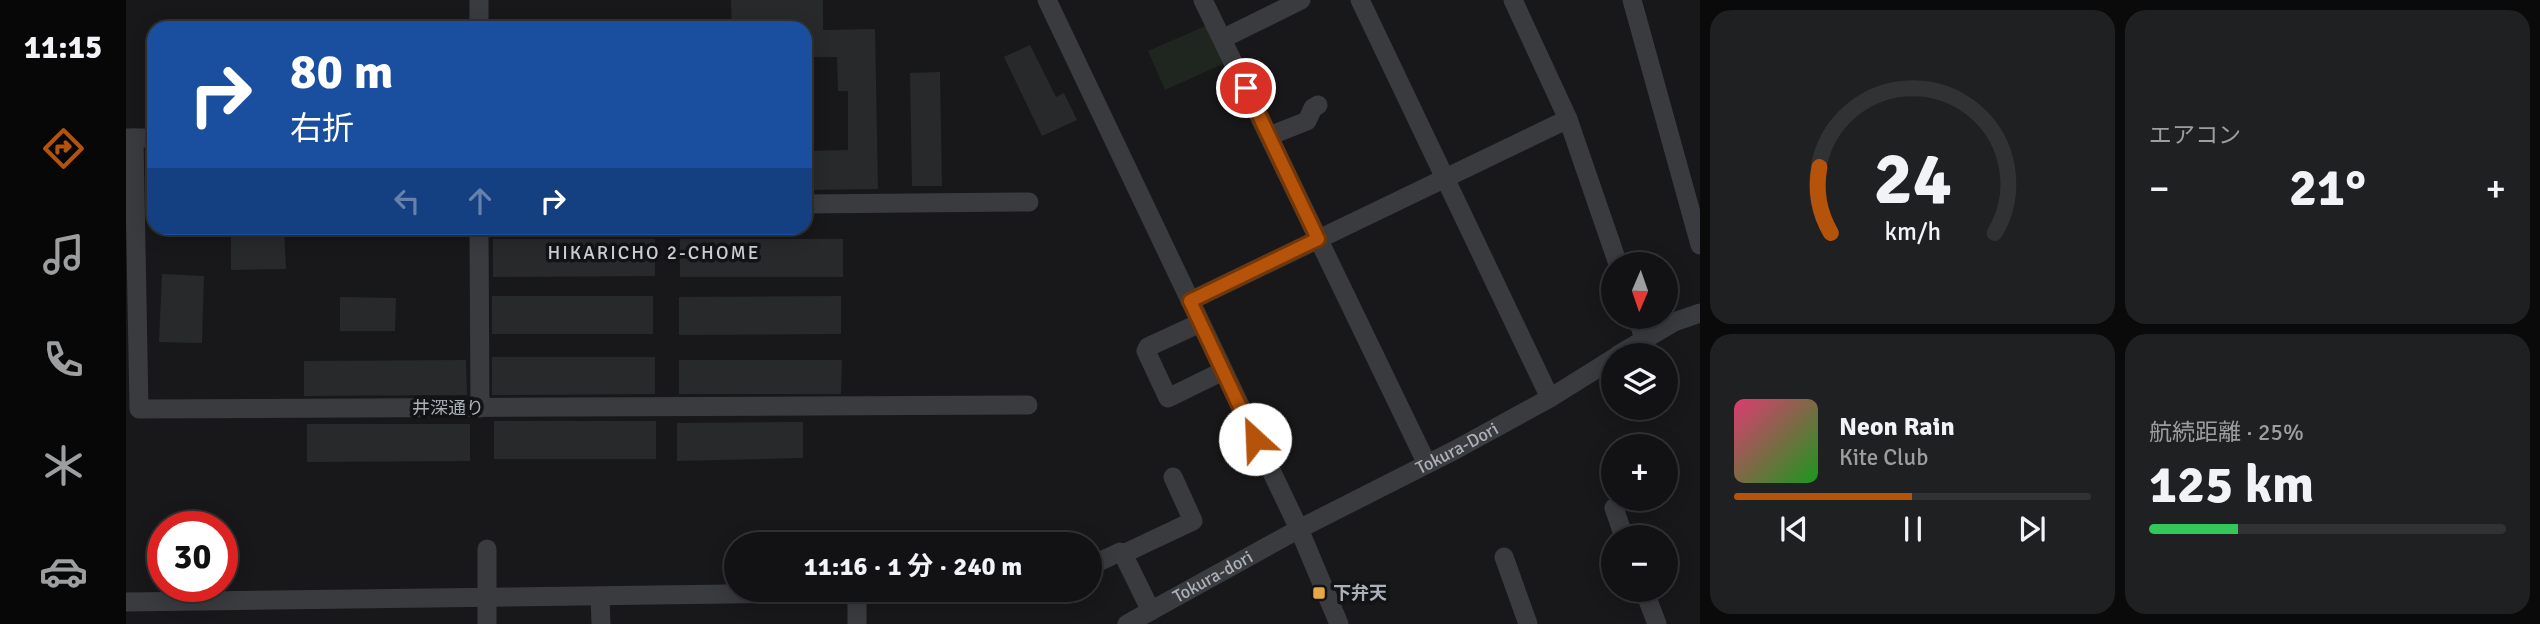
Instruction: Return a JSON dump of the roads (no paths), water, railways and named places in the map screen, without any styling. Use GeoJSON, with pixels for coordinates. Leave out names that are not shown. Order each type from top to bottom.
{"type":"FeatureCollection","features":[{"type":"Feature","properties":{"kind":"street"},"geometry":{"type":"LineString","coordinates":[[479,0],[479,21]]}},
{"type":"Feature","properties":{"kind":"street"},"geometry":{"type":"LineString","coordinates":[[1047,0],[1298,530],[1339,624]]}},
{"type":"Feature","properties":{"kind":"street"},"geometry":{"type":"LineString","coordinates":[[1203,0],[1427,464]]}},
{"type":"Feature","properties":{"kind":"street"},"geometry":{"type":"LineString","coordinates":[[1222,39],[1301,0]]}},
{"type":"Feature","properties":{"kind":"street"},"geometry":{"type":"LineString","coordinates":[[1360,0],[1550,398]]}},
{"type":"Feature","properties":{"kind":"street"},"geometry":{"type":"LineString","coordinates":[[1513,0],[1568,118],[1614,252]]}},
{"type":"Feature","properties":{"kind":"street"},"geometry":{"type":"LineString","coordinates":[[1632,0],[1700,245]]}},
{"type":"Feature","properties":{"kind":"street"},"geometry":{"type":"LineString","coordinates":[[1269,136],[1307,121],[1313,108],[1318,105]]}},
{"type":"Feature","properties":{"kind":"street"},"geometry":{"type":"LineString","coordinates":[[1190,301],[1568,118]]}},
{"type":"Feature","properties":{"kind":"street","name":"井深通り"},"geometry":{"type":"LineString","coordinates":[[130,138],[139,410],[1028,405]]}},
{"type":"Feature","properties":{"kind":"street"},"geometry":{"type":"LineString","coordinates":[[812,204],[1029,202]]}},
{"type":"Feature","properties":{"kind":"street"},"geometry":{"type":"LineString","coordinates":[[479,235],[480,408]]}},
{"type":"Feature","properties":{"kind":"street"},"geometry":{"type":"LineString","coordinates":[[1638,343],[1674,322],[1700,313]]}},
{"type":"Feature","properties":{"kind":"street"},"geometry":{"type":"LineString","coordinates":[[1200,323],[1148,347],[1146,351],[1168,398],[1223,371]]}},
{"type":"Feature","properties":{"kind":"street"},"geometry":{"type":"LineString","coordinates":[[1641,329],[1644,339]]}},
{"type":"Feature","properties":{"kind":"street","name":"Tokura-Dori"},"geometry":{"type":"LineString","coordinates":[[1298,530],[1550,398],[1601,366]]}},
{"type":"Feature","properties":{"kind":"street"},"geometry":{"type":"LineString","coordinates":[[1102,560],[1120,552],[1123,554],[1193,521],[1173,477]]}},
{"type":"Feature","properties":{"kind":"street","name":"Tokura-dori"},"geometry":{"type":"LineString","coordinates":[[1128,624],[1298,530]]}},
{"type":"Feature","properties":{"kind":"street"},"geometry":{"type":"LineString","coordinates":[[487,549],[488,624]]}},
{"type":"Feature","properties":{"kind":"street"},"geometry":{"type":"LineString","coordinates":[[1123,554],[1151,611]]}},
{"type":"Feature","properties":{"kind":"street"},"geometry":{"type":"LineString","coordinates":[[1504,557],[1528,624]]}},
{"type":"Feature","properties":{"kind":"street"},"geometry":{"type":"LineString","coordinates":[[126,602],[724,594]]}},
{"type":"Feature","properties":{"kind":"street"},"geometry":{"type":"LineString","coordinates":[[600,596],[601,624]]}},
{"type":"Feature","properties":{"kind":"street"},"geometry":{"type":"LineString","coordinates":[[857,602],[857,624]]}},
{"type":"Feature","properties":{"kind":"street"},"geometry":{"type":"LineString","coordinates":[[1649,602],[1657,624]]}},
{"type":"Feature","properties":{"kind":"place","name":"下弁天"},"geometry":{"type":"Point","coordinates":[1319,593]}},
{"type":"Feature","properties":{"kind":"district","name":"HIKARICHO 2-CHOME"},"geometry":{"type":"Point","coordinates":[654,252]}}]}
